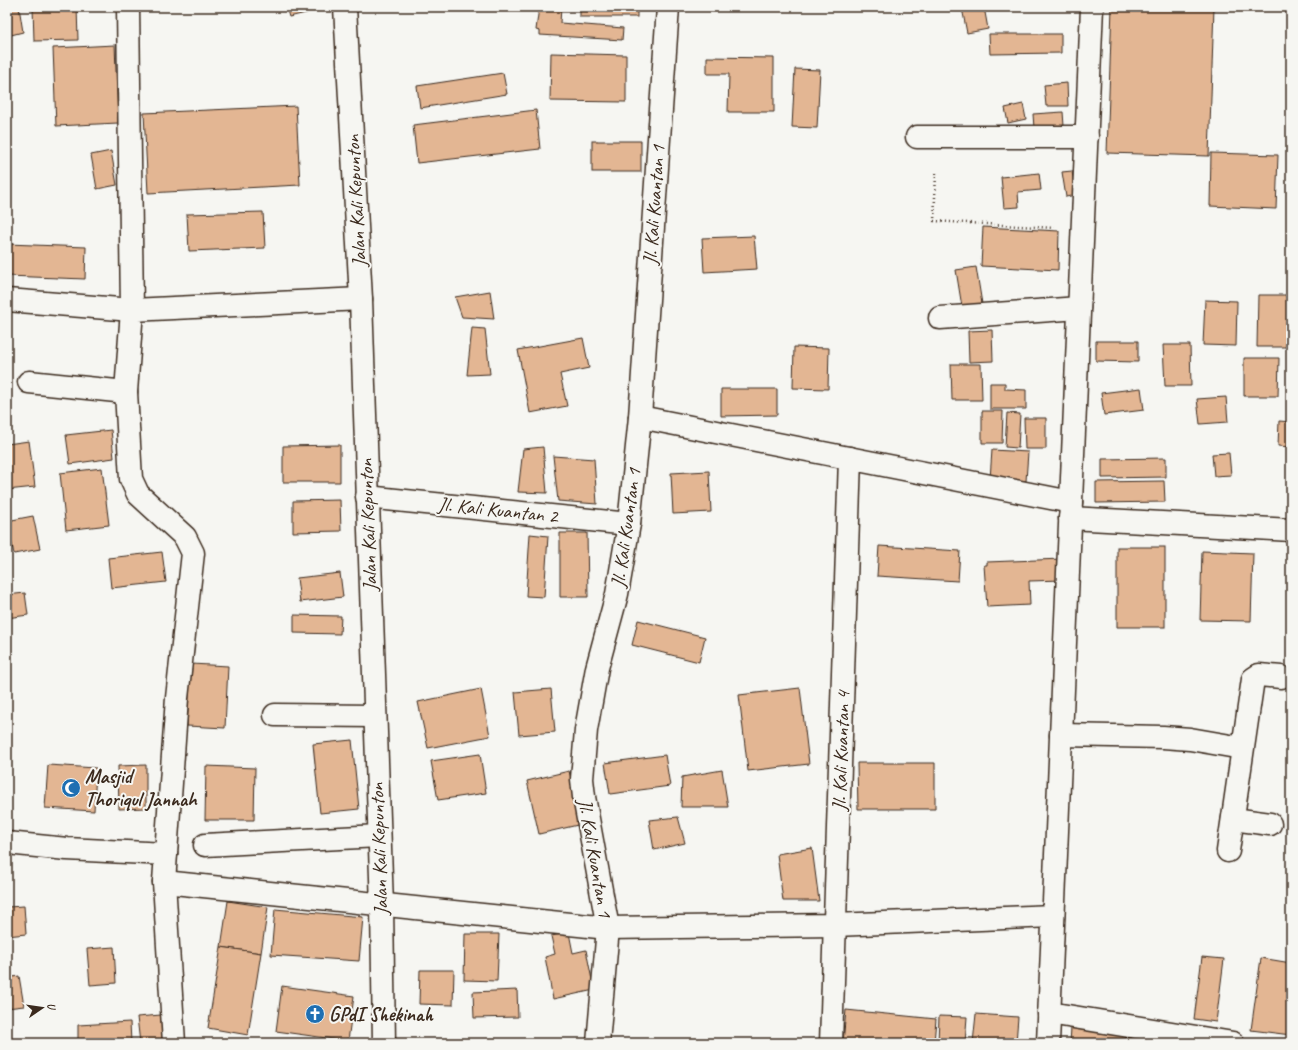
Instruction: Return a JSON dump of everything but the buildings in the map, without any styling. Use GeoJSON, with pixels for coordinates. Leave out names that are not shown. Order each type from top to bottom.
{"type":"FeatureCollection","features":[{"type":"Feature","properties":{"kind":"street"},"geometry":{"type":"LineString","coordinates":[[128,7],[132,310],[126,392],[131,479],[138,494],[185,537],[193,553],[178,698],[164,882],[174,1043]]}},
{"type":"Feature","properties":{"kind":"street","name":"Jalan Kali Kepunton"},"geometry":{"type":"LineString","coordinates":[[345,7],[361,299],[374,716],[382,906],[384,1043]]}},
{"type":"Feature","properties":{"kind":"street","name":"Jl. Kali Kuantan 1"},"geometry":{"type":"LineString","coordinates":[[598,1043],[608,928],[584,797],[582,779],[583,757],[597,668],[616,594],[629,524],[640,417],[668,7]]}},
{"type":"Feature","properties":{"kind":"street"},"geometry":{"type":"LineString","coordinates":[[1048,1043],[1092,7]]}},
{"type":"Feature","properties":{"kind":"street"},"geometry":{"type":"LineString","coordinates":[[917,137],[1087,136]]}},
{"type":"Feature","properties":{"kind":"street"},"geometry":{"type":"LineString","coordinates":[[7,300],[132,310],[361,299]]}},
{"type":"Feature","properties":{"kind":"street"},"geometry":{"type":"LineString","coordinates":[[940,318],[1079,308]]}},
{"type":"Feature","properties":{"kind":"street"},"geometry":{"type":"LineString","coordinates":[[29,382],[126,392]]}},
{"type":"Feature","properties":{"kind":"street"},"geometry":{"type":"LineString","coordinates":[[640,417],[850,458],[1071,510],[1291,530]]}},
{"type":"Feature","properties":{"kind":"street","name":"Jl. Kali Kuantan 4"},"geometry":{"type":"LineString","coordinates":[[832,1043],[850,458]]}},
{"type":"Feature","properties":{"kind":"street","name":"Jl. Kali Kuantan 2"},"geometry":{"type":"LineString","coordinates":[[367,497],[629,524]]}},
{"type":"Feature","properties":{"kind":"street"},"geometry":{"type":"LineString","coordinates":[[1228,851],[1253,679],[1259,675],[1281,676]]}},
{"type":"Feature","properties":{"kind":"street"},"geometry":{"type":"LineString","coordinates":[[275,715],[374,716]]}},
{"type":"Feature","properties":{"kind":"street"},"geometry":{"type":"LineString","coordinates":[[1061,735],[1163,737],[1190,739],[1242,748]]}},
{"type":"Feature","properties":{"kind":"street"},"geometry":{"type":"LineString","coordinates":[[1233,819],[1270,824]]}},
{"type":"Feature","properties":{"kind":"street"},"geometry":{"type":"LineString","coordinates":[[205,845],[379,836]]}},
{"type":"Feature","properties":{"kind":"street"},"geometry":{"type":"LineString","coordinates":[[7,843],[67,849],[166,854]]}},
{"type":"Feature","properties":{"kind":"street"},"geometry":{"type":"LineString","coordinates":[[164,882],[382,906],[608,928],[835,925],[1053,916]]}},
{"type":"Feature","properties":{"kind":"street"},"geometry":{"type":"LineString","coordinates":[[1049,1013],[1233,1043]]}},
{"type":"Feature","properties":{"kind":"path"},"geometry":{"type":"LineString","coordinates":[[936,173],[934,221],[1083,229]]}},
{"type":"Feature","properties":{"kind":"place","name":"Masjid Thoriqul Jannah"},"geometry":{"type":"Point","coordinates":[71,788]}},
{"type":"Feature","properties":{"kind":"place","name":"GPdI Shekinah"},"geometry":{"type":"Point","coordinates":[315,1014]}}]}
